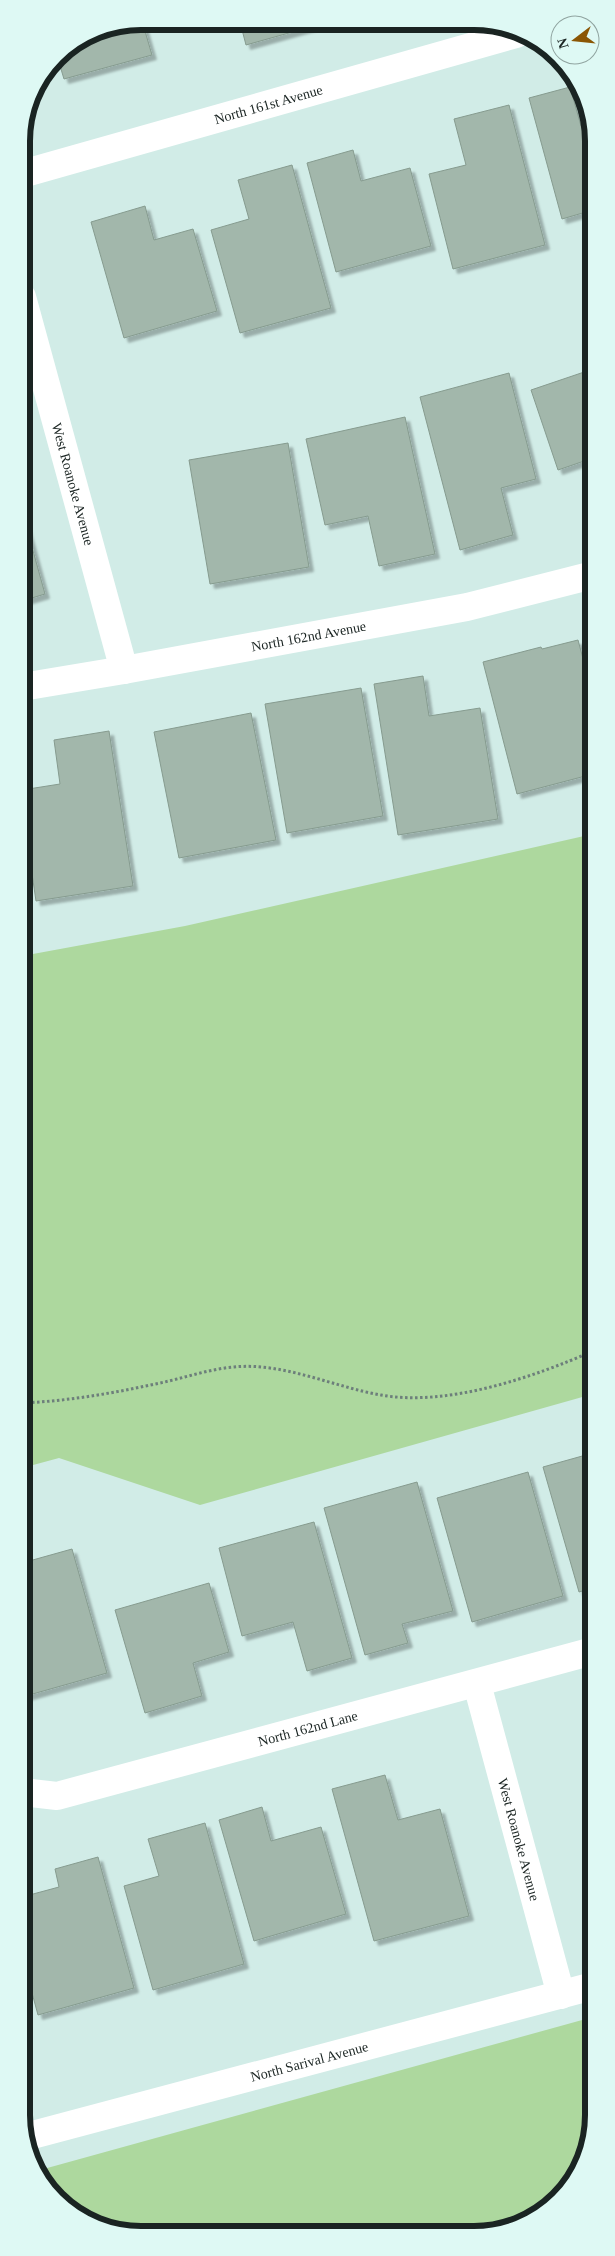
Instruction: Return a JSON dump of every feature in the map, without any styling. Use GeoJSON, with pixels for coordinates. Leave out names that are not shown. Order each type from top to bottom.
{"type":"FeatureCollection","features":[{"type":"Feature","properties":{"kind":"street","name":"North 161st Avenue"},"geometry":{"type":"LineString","coordinates":[[30,172],[509,36]]}},
{"type":"Feature","properties":{"kind":"street","name":"West Roanoke Avenue"},"geometry":{"type":"LineString","coordinates":[[30,326],[124,670]]}},
{"type":"Feature","properties":{"kind":"street","name":"North 162nd Avenue"},"geometry":{"type":"LineString","coordinates":[[30,686],[467,607],[585,577]]}},
{"type":"Feature","properties":{"kind":"street","name":"North 162nd Lane"},"geometry":{"type":"LineString","coordinates":[[30,1793],[57,1796],[585,1653]]}},
{"type":"Feature","properties":{"kind":"street","name":"West Roanoke Avenue"},"geometry":{"type":"LineString","coordinates":[[477,1684],[561,1996]]}},
{"type":"Feature","properties":{"kind":"street","name":"North Sarival Avenue"},"geometry":{"type":"LineString","coordinates":[[32,2135],[585,1989]]}},
{"type":"Feature","properties":{"kind":"path"},"geometry":{"type":"LineString","coordinates":[[30,1402],[110,1394],[233,1367],[256,1367],[294,1373],[383,1396],[409,1398],[435,1396],[505,1383],[556,1367],[585,1354]]}},
{"type":"Feature","properties":{"kind":"green space"},"geometry":{"type":"Polygon","coordinates":[[[585,836],[585,1396],[200,1505],[59,1458],[30,1466],[30,955],[185,926],[585,836]]]}},
{"type":"Feature","properties":{"kind":"green space"},"geometry":{"type":"Polygon","coordinates":[[[585,2019],[585,2122],[581,2144],[574,2164],[557,2188],[542,2203],[523,2215],[503,2222],[474,2226],[134,2226],[105,2220],[85,2211],[73,2203],[58,2188],[44,2169],[585,2019]]]}},
{"type":"Feature","properties":{"kind":"building"},"geometry":{"type":"Polygon","coordinates":[[[145,30],[152,55],[64,79],[60,66],[73,53],[92,41],[119,32],[145,30]]]}},
{"type":"Feature","properties":{"kind":"building"},"geometry":{"type":"Polygon","coordinates":[[[242,30],[299,30],[246,45],[242,30]]]}},
{"type":"Feature","properties":{"kind":"building"},"geometry":{"type":"Polygon","coordinates":[[[570,87],[581,126],[584,125],[584,127],[585,212],[562,219],[529,98],[570,87]]]}},
{"type":"Feature","properties":{"kind":"building"},"geometry":{"type":"Polygon","coordinates":[[[509,105],[545,245],[453,269],[429,174],[466,165],[454,119],[509,105]]]}},
{"type":"Feature","properties":{"kind":"building"},"geometry":{"type":"Polygon","coordinates":[[[353,150],[361,181],[410,168],[431,246],[336,272],[307,163],[353,150]]]}},
{"type":"Feature","properties":{"kind":"building"},"geometry":{"type":"Polygon","coordinates":[[[292,165],[331,308],[240,333],[211,230],[249,219],[238,180],[292,165]]]}},
{"type":"Feature","properties":{"kind":"building"},"geometry":{"type":"Polygon","coordinates":[[[145,206],[154,240],[193,229],[217,311],[124,338],[91,222],[145,206]]]}},
{"type":"Feature","properties":{"kind":"building"},"geometry":{"type":"Polygon","coordinates":[[[585,372],[585,461],[558,470],[531,390],[585,372]]]}},
{"type":"Feature","properties":{"kind":"building"},"geometry":{"type":"Polygon","coordinates":[[[509,373],[536,479],[501,488],[513,535],[460,550],[420,397],[509,373]]]}},
{"type":"Feature","properties":{"kind":"building"},"geometry":{"type":"Polygon","coordinates":[[[405,417],[435,554],[379,566],[368,516],[325,525],[306,439],[405,417]]]}},
{"type":"Feature","properties":{"kind":"building"},"geometry":{"type":"Polygon","coordinates":[[[288,443],[309,567],[210,584],[189,460],[288,443]]]}},
{"type":"Feature","properties":{"kind":"building"},"geometry":{"type":"Polygon","coordinates":[[[30,540],[45,594],[30,599],[30,540]]]}},
{"type":"Feature","properties":{"kind":"building"},"geometry":{"type":"Polygon","coordinates":[[[578,640],[585,666],[585,776],[517,794],[483,662],[541,647],[542,649],[578,640]]]}},
{"type":"Feature","properties":{"kind":"building"},"geometry":{"type":"Polygon","coordinates":[[[423,676],[429,716],[480,708],[498,819],[398,835],[374,684],[423,676]]]}},
{"type":"Feature","properties":{"kind":"building"},"geometry":{"type":"Polygon","coordinates":[[[361,688],[383,816],[287,833],[265,704],[361,688]]]}},
{"type":"Feature","properties":{"kind":"building"},"geometry":{"type":"Polygon","coordinates":[[[251,713],[276,840],[179,858],[154,732],[251,713]]]}},
{"type":"Feature","properties":{"kind":"building"},"geometry":{"type":"Polygon","coordinates":[[[109,731],[133,886],[36,901],[30,860],[30,789],[60,784],[54,740],[109,731]]]}},
{"type":"Feature","properties":{"kind":"building"},"geometry":{"type":"Polygon","coordinates":[[[585,1455],[585,1590],[579,1592],[543,1467],[585,1455]]]}},
{"type":"Feature","properties":{"kind":"building"},"geometry":{"type":"Polygon","coordinates":[[[528,1472],[563,1596],[472,1622],[437,1498],[528,1472]]]}},
{"type":"Feature","properties":{"kind":"building"},"geometry":{"type":"Polygon","coordinates":[[[417,1482],[453,1611],[402,1624],[408,1643],[365,1655],[324,1508],[417,1482]]]}},
{"type":"Feature","properties":{"kind":"building"},"geometry":{"type":"Polygon","coordinates":[[[314,1522],[352,1658],[307,1671],[293,1622],[242,1636],[219,1548],[314,1522]]]}},
{"type":"Feature","properties":{"kind":"building"},"geometry":{"type":"Polygon","coordinates":[[[72,1549],[107,1673],[30,1695],[30,1561],[72,1549]]]}},
{"type":"Feature","properties":{"kind":"building"},"geometry":{"type":"Polygon","coordinates":[[[209,1583],[229,1652],[193,1663],[202,1696],[145,1713],[115,1610],[209,1583]]]}},
{"type":"Feature","properties":{"kind":"building"},"geometry":{"type":"Polygon","coordinates":[[[385,1775],[398,1820],[440,1809],[469,1916],[374,1941],[332,1789],[385,1775]]]}},
{"type":"Feature","properties":{"kind":"building"},"geometry":{"type":"Polygon","coordinates":[[[262,1807],[271,1841],[321,1827],[346,1914],[254,1941],[219,1820],[262,1807]]]}},
{"type":"Feature","properties":{"kind":"building"},"geometry":{"type":"Polygon","coordinates":[[[205,1823],[244,1964],[153,1990],[124,1886],[159,1876],[148,1839],[205,1823]]]}},
{"type":"Feature","properties":{"kind":"building"},"geometry":{"type":"Polygon","coordinates":[[[98,1857],[134,1988],[38,2015],[30,1986],[30,1895],[59,1887],[55,1869],[98,1857]]]}}]}
